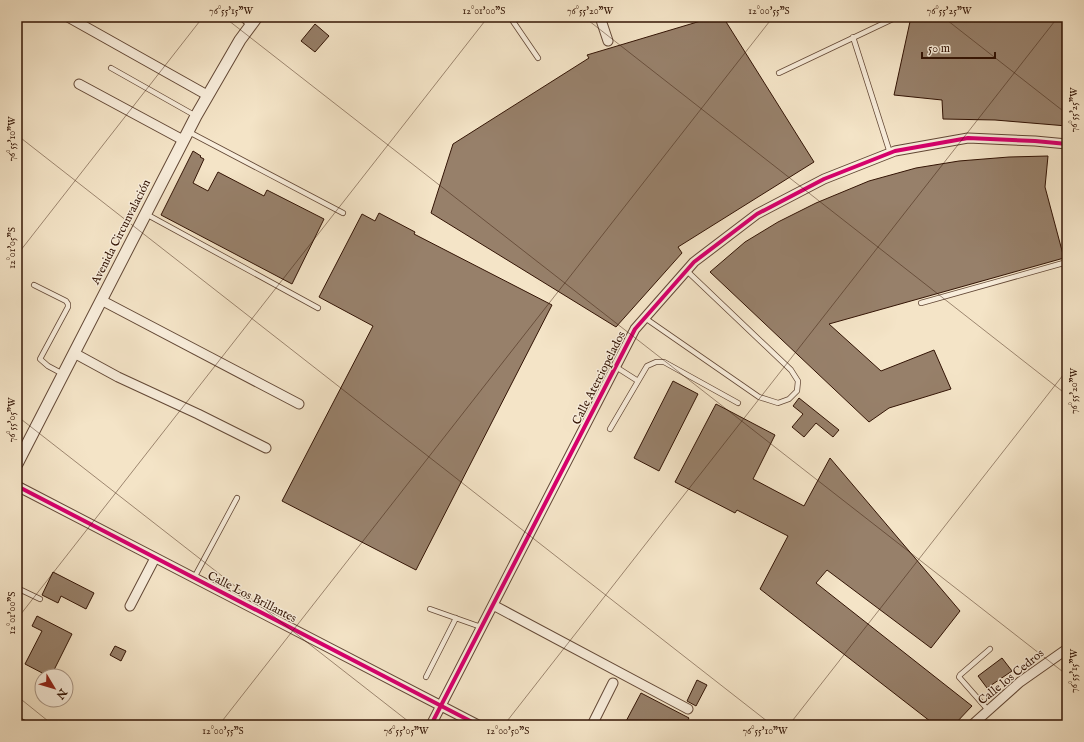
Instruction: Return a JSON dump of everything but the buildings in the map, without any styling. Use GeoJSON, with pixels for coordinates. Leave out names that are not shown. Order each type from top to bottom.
{"type":"FeatureCollection","features":[{"type":"Feature","properties":{"kind":"street"},"geometry":{"type":"LineString","coordinates":[[68,17],[207,95]]}},
{"type":"Feature","properties":{"kind":"street"},"geometry":{"type":"LineString","coordinates":[[600,17],[608,41]]}},
{"type":"Feature","properties":{"kind":"street","name":"Avenida Circunvalación"},"geometry":{"type":"LineString","coordinates":[[17,464],[23,448],[74,353],[185,136],[251,19]]}},
{"type":"Feature","properties":{"kind":"street"},"geometry":{"type":"LineString","coordinates":[[78,84],[185,136]]}},
{"type":"Feature","properties":{"kind":"street","name":"Calle Aterciopelados"},"geometry":{"type":"LineString","coordinates":[[431,725],[635,329],[694,262],[758,214],[824,179],[890,153],[968,138],[1067,144]]}},
{"type":"Feature","properties":{"kind":"street"},"geometry":{"type":"LineString","coordinates":[[101,300],[299,404]]}},
{"type":"Feature","properties":{"kind":"street"},"geometry":{"type":"LineString","coordinates":[[74,353],[118,377],[198,414],[266,448]]}},
{"type":"Feature","properties":{"kind":"street","name":"Calle Los Brillantes"},"geometry":{"type":"LineString","coordinates":[[17,486],[478,725]]}},
{"type":"Feature","properties":{"kind":"street"},"geometry":{"type":"LineString","coordinates":[[130,606],[155,558]]}},
{"type":"Feature","properties":{"kind":"street"},"geometry":{"type":"LineString","coordinates":[[493,605],[688,709]]}},
{"type":"Feature","properties":{"kind":"street","name":"Calle los Cedros"},"geometry":{"type":"LineString","coordinates":[[972,725],[1020,682],[1067,649]]}},
{"type":"Feature","properties":{"kind":"street"},"geometry":{"type":"LineString","coordinates":[[592,725],[613,683]]}},
{"type":"Feature","properties":{"kind":"street"},"geometry":{"type":"LineString","coordinates":[[17,722],[23,725]]}},
{"type":"Feature","properties":{"kind":"lane"},"geometry":{"type":"LineString","coordinates":[[510,17],[538,58]]}},
{"type":"Feature","properties":{"kind":"lane"},"geometry":{"type":"LineString","coordinates":[[779,73],[897,17]]}},
{"type":"Feature","properties":{"kind":"lane"},"geometry":{"type":"LineString","coordinates":[[853,37],[890,153]]}},
{"type":"Feature","properties":{"kind":"lane"},"geometry":{"type":"LineString","coordinates":[[111,68],[196,116]]}},
{"type":"Feature","properties":{"kind":"lane"},"geometry":{"type":"LineString","coordinates":[[185,136],[343,213]]}},
{"type":"Feature","properties":{"kind":"lane"},"geometry":{"type":"LineString","coordinates":[[145,213],[318,308]]}},
{"type":"Feature","properties":{"kind":"lane"},"geometry":{"type":"LineString","coordinates":[[921,303],[1067,262]]}},
{"type":"Feature","properties":{"kind":"lane"},"geometry":{"type":"LineString","coordinates":[[645,318],[759,397],[778,403],[789,399],[797,391],[798,381],[791,370],[687,271]]}},
{"type":"Feature","properties":{"kind":"lane"},"geometry":{"type":"LineString","coordinates":[[34,285],[68,304],[68,307],[40,360],[63,374]]}},
{"type":"Feature","properties":{"kind":"lane"},"geometry":{"type":"LineString","coordinates":[[610,429],[647,366],[656,362],[664,362],[738,403]]}},
{"type":"Feature","properties":{"kind":"lane"},"geometry":{"type":"LineString","coordinates":[[616,367],[638,381]]}},
{"type":"Feature","properties":{"kind":"lane"},"geometry":{"type":"LineString","coordinates":[[194,578],[237,498]]}},
{"type":"Feature","properties":{"kind":"lane"},"geometry":{"type":"LineString","coordinates":[[17,588],[40,599]]}},
{"type":"Feature","properties":{"kind":"lane"},"geometry":{"type":"LineString","coordinates":[[430,609],[481,627]]}},
{"type":"Feature","properties":{"kind":"lane"},"geometry":{"type":"LineString","coordinates":[[426,677],[456,618]]}},
{"type":"Feature","properties":{"kind":"lane"},"geometry":{"type":"LineString","coordinates":[[988,710],[959,678],[960,675],[990,649]]}},
{"type":"Feature","properties":{"kind":"cycle path"},"geometry":{"type":"LineString","coordinates":[[431,725],[635,329],[694,262],[757,214],[824,179],[895,151],[968,138],[1067,144]]}},
{"type":"Feature","properties":{"kind":"cycle path"},"geometry":{"type":"LineString","coordinates":[[17,486],[478,725]]}}]}
